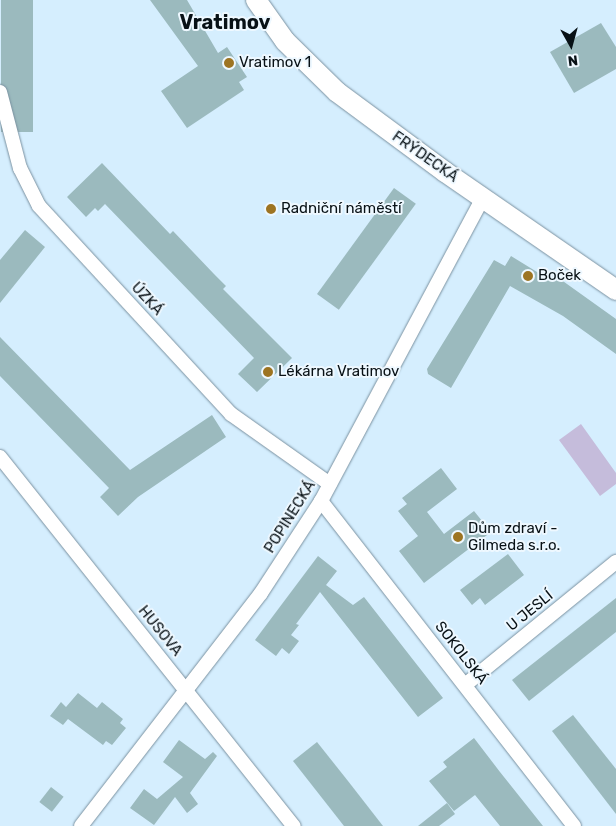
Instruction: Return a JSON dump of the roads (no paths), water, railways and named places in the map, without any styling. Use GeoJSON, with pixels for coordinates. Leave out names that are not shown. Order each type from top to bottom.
{"type":"FeatureCollection","features":[{"type":"Feature","properties":{"kind":"main road","name":"FRÝDECKÁ"},"geometry":{"type":"LineString","coordinates":[[256,0],[284,41],[337,92],[483,198],[616,290]]}},
{"type":"Feature","properties":{"kind":"street","name":"ÚZKÁ"},"geometry":{"type":"LineString","coordinates":[[0,92],[20,168],[39,206],[232,414],[330,484]]}},
{"type":"Feature","properties":{"kind":"street","name":"POPINECKÁ"},"geometry":{"type":"LineString","coordinates":[[81,826],[261,593],[321,501],[483,198]]}},
{"type":"Feature","properties":{"kind":"street","name":"HUSOVA"},"geometry":{"type":"LineString","coordinates":[[0,457],[294,826]]}},
{"type":"Feature","properties":{"kind":"street","name":"SOKOLSKÁ"},"geometry":{"type":"LineString","coordinates":[[321,501],[574,826]]}},
{"type":"Feature","properties":{"kind":"street","name":"U JESLÍ"},"geometry":{"type":"LineString","coordinates":[[465,685],[616,562]]}},
{"type":"Feature","properties":{"kind":"place","name":"Vratimov 1"},"geometry":{"type":"Point","coordinates":[229,63]}},
{"type":"Feature","properties":{"kind":"place","name":"Radniční náměstí"},"geometry":{"type":"Point","coordinates":[271,209]}},
{"type":"Feature","properties":{"kind":"place","name":"Boček"},"geometry":{"type":"Point","coordinates":[528,276]}},
{"type":"Feature","properties":{"kind":"place","name":"Lékárna Vratimov"},"geometry":{"type":"Point","coordinates":[268,372]}},
{"type":"Feature","properties":{"kind":"place","name":"Dům zdraví - Gilmeda s.r.o."},"geometry":{"type":"Point","coordinates":[458,537]}},
{"type":"Feature","properties":{"kind":"district","name":"Vratimov"},"geometry":{"type":"Point","coordinates":[225,22]}}]}
